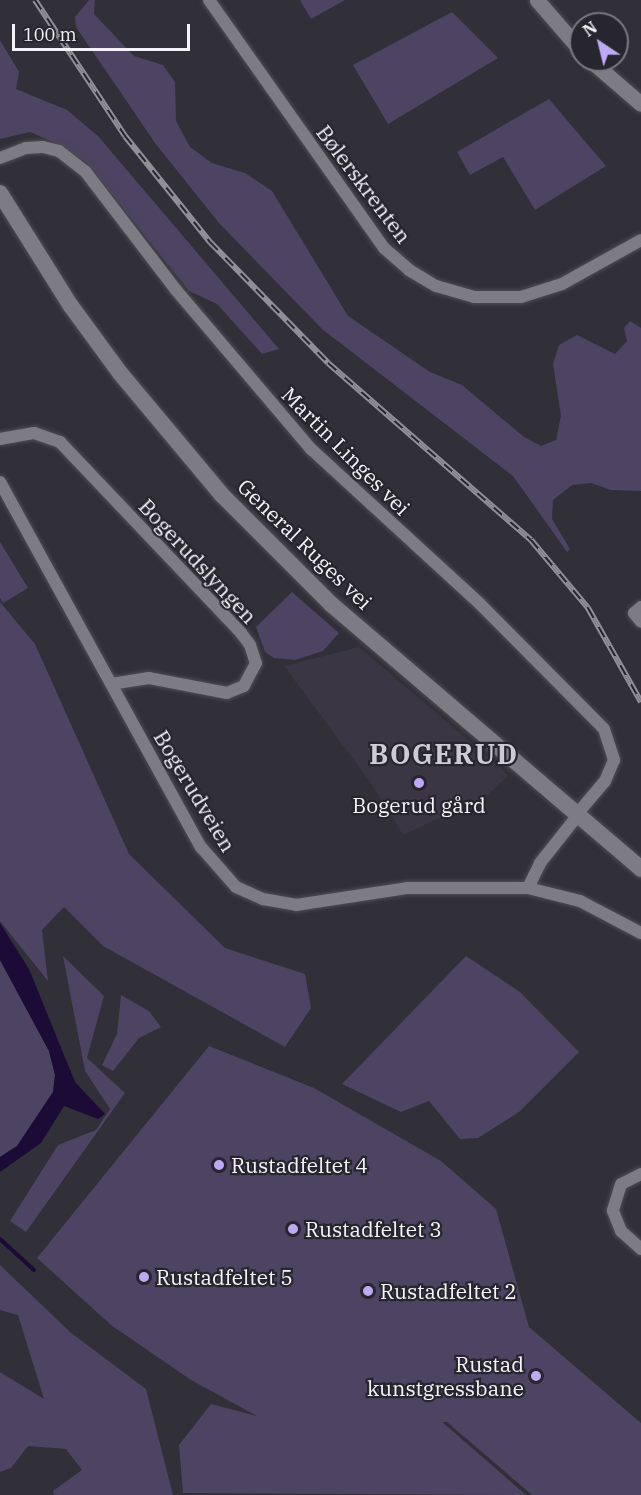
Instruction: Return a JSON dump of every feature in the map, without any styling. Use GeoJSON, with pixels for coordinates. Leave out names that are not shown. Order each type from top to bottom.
{"type":"FeatureCollection","features":[{"type":"Feature","properties":{"kind":"main road","name":"General Ruges vei"},"geometry":{"type":"LineString","coordinates":[[0,193],[71,306],[120,373],[223,496],[331,604],[641,869]]}},
{"type":"Feature","properties":{"kind":"street","name":"Bølerskrenten"},"geometry":{"type":"LineString","coordinates":[[209,0],[384,248],[409,270],[436,286],[474,297],[521,297],[562,284],[641,240]]}},
{"type":"Feature","properties":{"kind":"street"},"geometry":{"type":"LineString","coordinates":[[537,0],[569,37]]}},
{"type":"Feature","properties":{"kind":"street"},"geometry":{"type":"LineString","coordinates":[[604,72],[641,104]]}},
{"type":"Feature","properties":{"kind":"street","name":"Martin Linges vei"},"geometry":{"type":"LineString","coordinates":[[0,158],[26,148],[43,147],[59,151],[85,171],[176,290],[311,449],[480,604],[604,729],[614,751],[611,771],[540,863],[528,888]]}},
{"type":"Feature","properties":{"kind":"street","name":"Bogerudslyngen"},"geometry":{"type":"LineString","coordinates":[[0,439],[34,433],[60,442],[241,633],[250,645],[256,663],[244,686],[227,693],[149,678],[111,684]]}},
{"type":"Feature","properties":{"kind":"street","name":"Bogerudveien"},"geometry":{"type":"LineString","coordinates":[[0,482],[201,847],[223,875],[250,894],[296,905],[407,888],[528,888],[580,901],[641,933]]}},
{"type":"Feature","properties":{"kind":"street"},"geometry":{"type":"LineString","coordinates":[[641,607],[634,613],[641,622]]}},
{"type":"Feature","properties":{"kind":"street"},"geometry":{"type":"LineString","coordinates":[[641,1173],[621,1184],[613,1210],[621,1231],[641,1249]]}},
{"type":"Feature","properties":{"kind":"shaded area"},"geometry":{"type":"Polygon","coordinates":[[[89,0],[95,0],[94,14],[134,56],[163,65],[175,82],[176,121],[190,147],[212,163],[245,173],[272,191],[348,316],[430,372],[462,385],[524,437],[541,446],[556,440],[561,416],[553,364],[559,345],[577,335],[615,354],[627,341],[624,328],[630,321],[641,328],[641,491],[611,490],[591,483],[572,485],[553,500],[552,519],[570,549],[567,552],[513,476],[322,329],[219,223],[155,143],[76,27],[75,17],[89,0]]]}},
{"type":"Feature","properties":{"kind":"shaded area"},"geometry":{"type":"Polygon","coordinates":[[[300,0],[345,0],[311,19],[300,0]]]}},
{"type":"Feature","properties":{"kind":"shaded area"},"geometry":{"type":"Polygon","coordinates":[[[452,12],[498,58],[388,124],[353,65],[452,12]]]}},
{"type":"Feature","properties":{"kind":"shaded area"},"geometry":{"type":"Polygon","coordinates":[[[0,40],[19,72],[16,89],[67,110],[98,136],[279,349],[262,354],[217,304],[189,291],[87,163],[60,145],[30,132],[0,139],[0,40]]]}},
{"type":"Feature","properties":{"kind":"shaded area"},"geometry":{"type":"Polygon","coordinates":[[[549,99],[606,166],[535,210],[503,157],[470,175],[457,152],[549,99]]]}},
{"type":"Feature","properties":{"kind":"shaded area"},"geometry":{"type":"Polygon","coordinates":[[[0,542],[28,588],[3,603],[0,598],[0,542]]]}},
{"type":"Feature","properties":{"kind":"shaded area"},"geometry":{"type":"Polygon","coordinates":[[[292,592],[339,633],[323,651],[295,660],[274,658],[265,652],[256,627],[292,592]]]}},
{"type":"Feature","properties":{"kind":"shaded area"},"geometry":{"type":"Polygon","coordinates":[[[0,602],[35,644],[129,854],[225,948],[305,974],[311,1008],[285,1047],[103,946],[64,907],[42,930],[48,981],[0,921],[0,602]]]}},
{"type":"Feature","properties":{"kind":"shaded area"},"geometry":{"type":"Polygon","coordinates":[[[359,647],[508,776],[485,797],[403,835],[371,783],[284,666],[359,647]]]}},
{"type":"Feature","properties":{"kind":"shaded area"},"geometry":{"type":"Polygon","coordinates":[[[0,923],[29,969],[75,1082],[105,1114],[98,1119],[64,1106],[41,1143],[0,1172],[0,1157],[17,1146],[53,1092],[55,1075],[49,1051],[0,960],[0,923]]]}},
{"type":"Feature","properties":{"kind":"shaded area"},"geometry":{"type":"Polygon","coordinates":[[[63,956],[104,996],[87,1058],[125,1093],[26,1232],[10,1221],[58,1145],[96,1130],[110,1109],[85,1071],[63,956]]]}},
{"type":"Feature","properties":{"kind":"shaded area"},"geometry":{"type":"Polygon","coordinates":[[[466,956],[520,992],[579,1052],[519,1112],[478,1138],[460,1139],[429,1101],[401,1112],[342,1084],[466,956]]]}},
{"type":"Feature","properties":{"kind":"shaded area"},"geometry":{"type":"Polygon","coordinates":[[[0,960],[49,1051],[55,1075],[53,1092],[17,1146],[0,1157],[0,960]]]}},
{"type":"Feature","properties":{"kind":"shaded area"},"geometry":{"type":"Polygon","coordinates":[[[121,995],[149,1011],[161,1027],[139,1038],[113,1071],[102,1065],[117,1034],[121,995]]]}},
{"type":"Feature","properties":{"kind":"shaded area"},"geometry":{"type":"Polygon","coordinates":[[[209,1046],[314,1088],[441,1161],[496,1209],[529,1327],[641,1423],[641,1495],[532,1495],[447,1422],[442,1422],[526,1495],[183,1493],[179,1445],[211,1404],[257,1416],[191,1380],[111,1325],[37,1258],[209,1046]]]}},
{"type":"Feature","properties":{"kind":"shaded area"},"geometry":{"type":"Polygon","coordinates":[[[0,1265],[70,1332],[146,1389],[173,1495],[54,1495],[53,1491],[82,1470],[66,1449],[28,1446],[11,1468],[0,1472],[0,1372],[44,1399],[18,1315],[0,1310],[0,1265]]]}},
{"type":"Feature","properties":{"kind":"waterway"},"geometry":{"type":"LineString","coordinates":[[0,1239],[34,1270]]}},
{"type":"Feature","properties":{"kind":"railway"},"geometry":{"type":"LineString","coordinates":[[35,0],[125,136],[210,242],[328,363],[531,540],[588,608],[641,702]]}},
{"type":"Feature","properties":{"kind":"place","name":"Bogerud gård"},"geometry":{"type":"Point","coordinates":[419,783]}},
{"type":"Feature","properties":{"kind":"place","name":"Rustadfeltet 4"},"geometry":{"type":"Point","coordinates":[219,1165]}},
{"type":"Feature","properties":{"kind":"place","name":"Rustadfeltet 3"},"geometry":{"type":"Point","coordinates":[293,1229]}},
{"type":"Feature","properties":{"kind":"place","name":"Rustadfeltet 5"},"geometry":{"type":"Point","coordinates":[144,1277]}},
{"type":"Feature","properties":{"kind":"place","name":"Rustadfeltet 2"},"geometry":{"type":"Point","coordinates":[368,1291]}},
{"type":"Feature","properties":{"kind":"place","name":"Rustad kunstgressbane"},"geometry":{"type":"Point","coordinates":[536,1376]}},
{"type":"Feature","properties":{"kind":"district","name":"BOGERUD"},"geometry":{"type":"Point","coordinates":[444,754]}}]}
